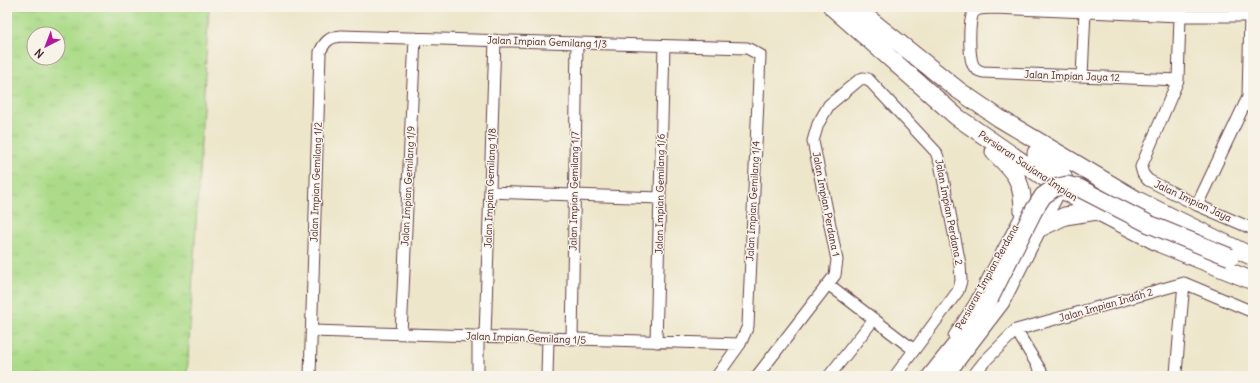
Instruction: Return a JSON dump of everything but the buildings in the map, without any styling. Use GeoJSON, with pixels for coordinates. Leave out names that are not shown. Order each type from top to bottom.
{"type":"FeatureCollection","features":[{"type":"Feature","properties":{"kind":"highway","name":"Persiaran Saujana Impian"},"geometry":{"type":"LineString","coordinates":[[832,7],[957,117],[1059,183],[1097,211],[1161,244],[1253,281]]}},
{"type":"Feature","properties":{"kind":"highway"},"geometry":{"type":"LineString","coordinates":[[854,7],[958,90],[999,118],[1137,200],[1252,256]]}},
{"type":"Feature","properties":{"kind":"highway"},"geometry":{"type":"LineString","coordinates":[[958,90],[974,110],[984,119],[1024,146],[1050,161],[1058,168],[1059,183],[1074,176],[1124,200],[1137,200]]}},
{"type":"Feature","properties":{"kind":"highway"},"geometry":{"type":"LineString","coordinates":[[957,117],[1006,163],[1015,175],[1021,185],[1023,212]]}},
{"type":"Feature","properties":{"kind":"highway"},"geometry":{"type":"LineString","coordinates":[[930,376],[978,317],[990,298],[1034,210],[1043,196],[1054,188],[1066,185],[1079,188],[1149,224],[1230,257],[1252,256]]}},
{"type":"Feature","properties":{"kind":"highway"},"geometry":{"type":"LineString","coordinates":[[1042,227],[1066,216],[1097,211]]}},
{"type":"Feature","properties":{"kind":"street","name":"Jalan Impian Jaya 12"},"geometry":{"type":"LineString","coordinates":[[1085,11],[979,9],[974,12],[970,18],[971,62],[976,69],[983,72],[1178,80]]}},
{"type":"Feature","properties":{"kind":"street"},"geometry":{"type":"LineString","coordinates":[[1082,76],[1085,11],[1180,16],[1251,16],[1248,97],[1197,205]]}},
{"type":"Feature","properties":{"kind":"street"},"geometry":{"type":"LineString","coordinates":[[1178,80],[1180,16]]}},
{"type":"Feature","properties":{"kind":"street","name":"Jalan Impian Gemilang 1/3"},"geometry":{"type":"LineString","coordinates":[[332,37],[495,40],[747,48],[760,55]]}},
{"type":"Feature","properties":{"kind":"street","name":"Jalan Impian Gemilang 1/2"},"geometry":{"type":"LineString","coordinates":[[310,376],[320,52],[325,43],[332,37]]}},
{"type":"Feature","properties":{"kind":"street","name":"Jalan Impian Gemilang 1/9"},"geometry":{"type":"LineString","coordinates":[[401,334],[415,38]]}},
{"type":"Feature","properties":{"kind":"street","name":"Jalan Impian Gemilang 1/8"},"geometry":{"type":"LineString","coordinates":[[478,376],[482,336],[490,192],[495,40]]}},
{"type":"Feature","properties":{"kind":"street","name":"Jalan Impian Gemilang 1/7"},"geometry":{"type":"LineString","coordinates":[[572,339],[577,43]]}},
{"type":"Feature","properties":{"kind":"street","name":"Jalan Impian Gemilang 1/6"},"geometry":{"type":"LineString","coordinates":[[656,342],[664,46]]}},
{"type":"Feature","properties":{"kind":"street","name":"Jalan Impian Gemilang 1/4"},"geometry":{"type":"LineString","coordinates":[[717,376],[740,344],[748,326],[760,55]]}},
{"type":"Feature","properties":{"kind":"street","name":"Jalan Impian Perdana 2"},"geometry":{"type":"LineString","coordinates":[[829,105],[859,80],[863,78],[868,79],[936,152],[940,163],[960,264],[961,281],[958,291],[895,376]]}},
{"type":"Feature","properties":{"kind":"street","name":"Jalan Impian Jaya"},"geometry":{"type":"LineString","coordinates":[[1178,80],[1141,167],[1143,174],[1148,180],[1197,205],[1253,229]]}},
{"type":"Feature","properties":{"kind":"street","name":"Jalan Impian Perdana 1"},"geometry":{"type":"LineString","coordinates":[[757,376],[835,274],[837,260],[813,141],[818,124],[829,105]]}},
{"type":"Feature","properties":{"kind":"street","name":"Persiaran Impian Perdana"},"geometry":{"type":"LineString","coordinates":[[930,376],[975,303],[1023,212],[1040,194],[1059,183]]}},
{"type":"Feature","properties":{"kind":"street","name":"Persiaran Impian Perdana"},"geometry":{"type":"LineString","coordinates":[[948,376],[1004,304],[1042,227],[1059,183]]}},
{"type":"Feature","properties":{"kind":"street"},"geometry":{"type":"LineString","coordinates":[[490,192],[660,198]]}},
{"type":"Feature","properties":{"kind":"street"},"geometry":{"type":"LineString","coordinates":[[1175,375],[1184,283],[1253,312]]}},
{"type":"Feature","properties":{"kind":"street","name":"Jalan Impian Indah 2"},"geometry":{"type":"LineString","coordinates":[[973,376],[984,362],[1016,330],[1184,283]]}},
{"type":"Feature","properties":{"kind":"street"},"geometry":{"type":"LineString","coordinates":[[828,284],[914,350]]}},
{"type":"Feature","properties":{"kind":"street"},"geometry":{"type":"LineString","coordinates":[[829,376],[874,319]]}},
{"type":"Feature","properties":{"kind":"street"},"geometry":{"type":"LineString","coordinates":[[1016,330],[1044,376]]}},
{"type":"Feature","properties":{"kind":"street","name":"Jalan Impian Gemilang 1/5"},"geometry":{"type":"LineString","coordinates":[[312,331],[740,344]]}},
{"type":"Feature","properties":{"kind":"street"},"geometry":{"type":"LineString","coordinates":[[547,376],[548,338]]}},
{"type":"Feature","properties":{"kind":"green space"},"geometry":{"type":"Polygon","coordinates":[[[7,7],[209,7],[187,376],[7,376],[7,7]]]}}]}
